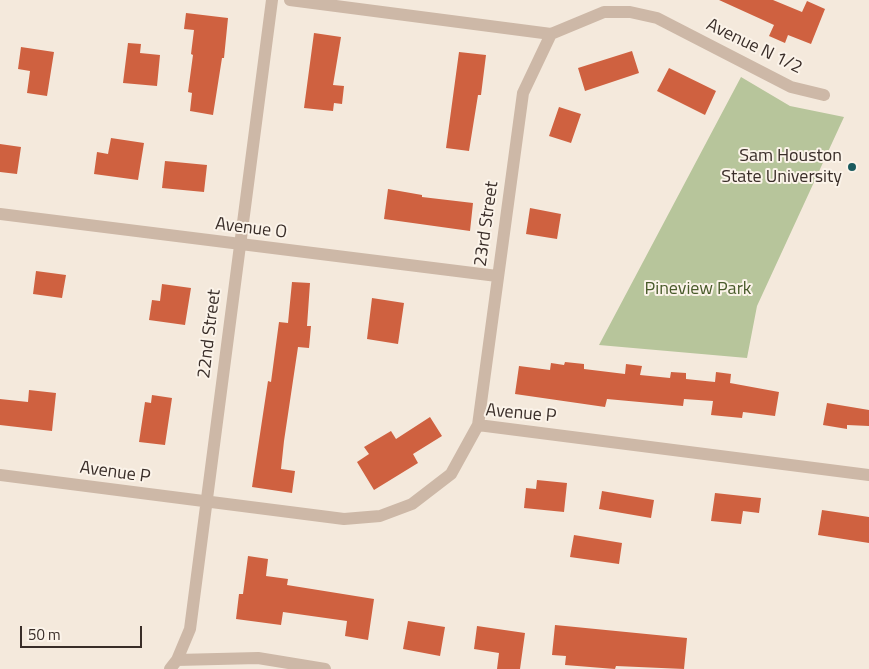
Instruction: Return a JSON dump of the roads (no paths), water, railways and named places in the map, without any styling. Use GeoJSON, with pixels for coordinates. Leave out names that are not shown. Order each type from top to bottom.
{"type":"FeatureCollection","features":[{"type":"Feature","properties":{"kind":"street","name":"22nd Street"},"geometry":{"type":"LineString","coordinates":[[173,665],[190,628],[272,0]]}},
{"type":"Feature","properties":{"kind":"street","name":"Avenue N 1/2"},"geometry":{"type":"LineString","coordinates":[[290,0],[551,34],[604,12],[630,12],[657,18],[791,87],[824,95]]}},
{"type":"Feature","properties":{"kind":"street","name":"23rd Street"},"geometry":{"type":"LineString","coordinates":[[478,425],[523,93],[551,34]]}},
{"type":"Feature","properties":{"kind":"street","name":"Avenue O"},"geometry":{"type":"LineString","coordinates":[[0,214],[497,276]]}},
{"type":"Feature","properties":{"kind":"street","name":"Avenue P"},"geometry":{"type":"LineString","coordinates":[[0,475],[206,503],[344,519],[380,516],[412,504],[451,474],[478,425],[869,474]]}},
{"type":"Feature","properties":{"kind":"street"},"geometry":{"type":"LineString","coordinates":[[173,665],[258,658],[325,669]]}},
{"type":"Feature","properties":{"kind":"place","name":"Sam Houston State University"},"geometry":{"type":"Point","coordinates":[852,167]}},
{"type":"Feature","properties":{"kind":"park label","name":"Pineview Park"},"geometry":{"type":"Point","coordinates":[698,290]}}]}
